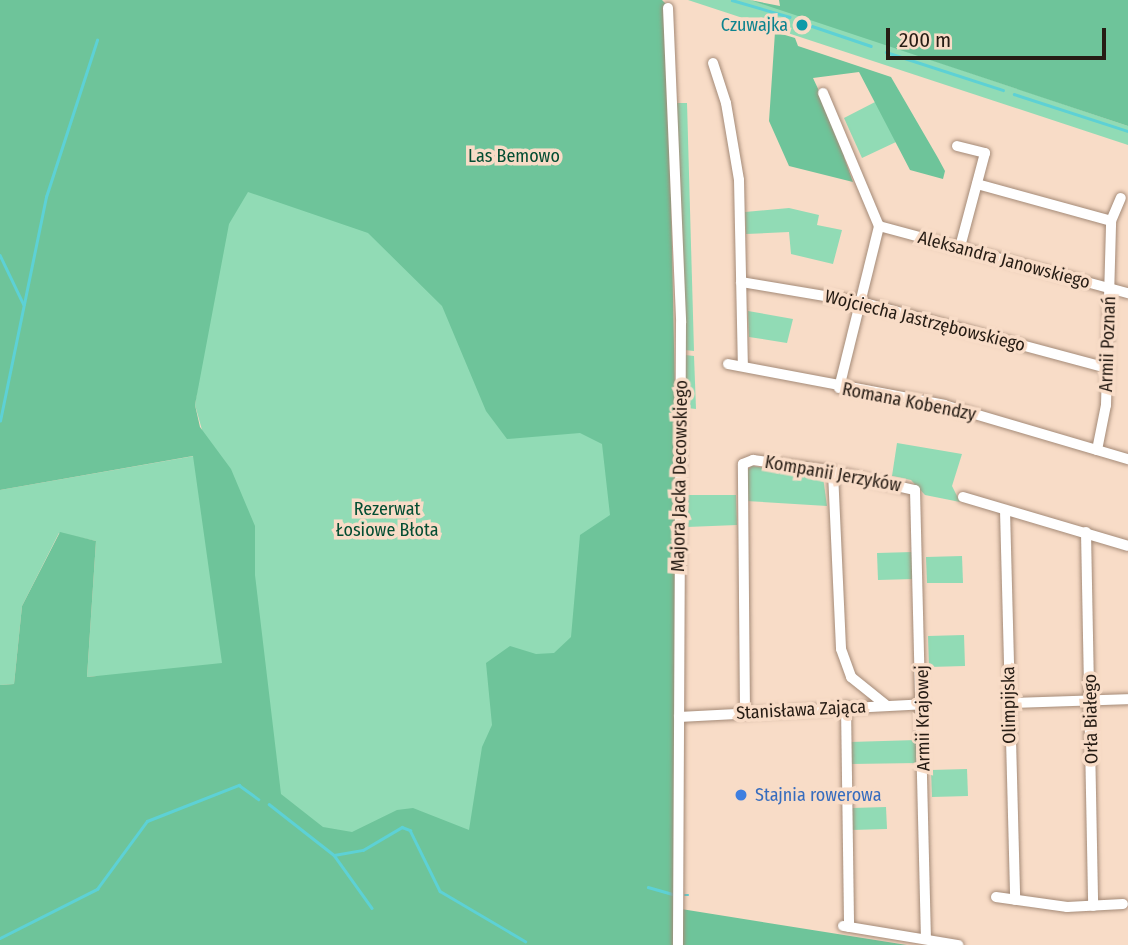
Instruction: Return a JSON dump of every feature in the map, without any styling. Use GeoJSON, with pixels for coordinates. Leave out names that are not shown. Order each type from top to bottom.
{"type":"FeatureCollection","features":[{"type":"Feature","properties":{"kind":"street","name":"Majora Jacka Decowskiego"},"geometry":{"type":"LineString","coordinates":[[668,8],[681,323],[678,945]]}},
{"type":"Feature","properties":{"kind":"street"},"geometry":{"type":"LineString","coordinates":[[713,63],[738,174],[743,366]]}},
{"type":"Feature","properties":{"kind":"street"},"geometry":{"type":"LineString","coordinates":[[823,93],[879,226],[839,388]]}},
{"type":"Feature","properties":{"kind":"street"},"geometry":{"type":"LineString","coordinates":[[957,146],[985,153],[960,247]]}},
{"type":"Feature","properties":{"kind":"street"},"geometry":{"type":"LineString","coordinates":[[977,184],[1111,221]]}},
{"type":"Feature","properties":{"kind":"street","name":"Armii Poznań"},"geometry":{"type":"LineString","coordinates":[[1097,450],[1108,368],[1111,221],[1121,198]]}},
{"type":"Feature","properties":{"kind":"street","name":"Aleksandra Janowskiego"},"geometry":{"type":"LineString","coordinates":[[879,226],[1128,293]]}},
{"type":"Feature","properties":{"kind":"street","name":"Wojciecha Jastrzębowskiego"},"geometry":{"type":"LineString","coordinates":[[741,282],[861,302],[1108,368]]}},
{"type":"Feature","properties":{"kind":"street","name":"Romana Kobendzy"},"geometry":{"type":"LineString","coordinates":[[728,364],[743,366],[751,372],[944,405],[1128,459]]}},
{"type":"Feature","properties":{"kind":"street","name":"Kompanii Jerzyków"},"geometry":{"type":"LineString","coordinates":[[745,712],[743,464],[753,460],[903,484],[915,490],[918,497]]}},
{"type":"Feature","properties":{"kind":"street"},"geometry":{"type":"LineString","coordinates":[[833,472],[841,649],[851,677],[886,705]]}},
{"type":"Feature","properties":{"kind":"street","name":"Armii Krajowej"},"geometry":{"type":"LineString","coordinates":[[918,497],[926,939]]}},
{"type":"Feature","properties":{"kind":"street"},"geometry":{"type":"LineString","coordinates":[[963,497],[1128,545]]}},
{"type":"Feature","properties":{"kind":"street","name":"Olimpijska"},"geometry":{"type":"LineString","coordinates":[[1005,510],[1015,900]]}},
{"type":"Feature","properties":{"kind":"street","name":"Orła Białego"},"geometry":{"type":"LineString","coordinates":[[1086,532],[1093,906]]}},
{"type":"Feature","properties":{"kind":"street"},"geometry":{"type":"LineString","coordinates":[[1010,703],[1128,699]]}},
{"type":"Feature","properties":{"kind":"street","name":"Stanisława Zająca"},"geometry":{"type":"LineString","coordinates":[[679,717],[923,704]]}},
{"type":"Feature","properties":{"kind":"street"},"geometry":{"type":"LineString","coordinates":[[846,706],[846,927],[958,945]]}},
{"type":"Feature","properties":{"kind":"street"},"geometry":{"type":"LineString","coordinates":[[996,897],[1093,906],[1123,904]]}},
{"type":"Feature","properties":{"kind":"green space","name":"Las Bemowo"},"geometry":{"type":"Polygon","coordinates":[[[0,0],[662,0],[667,5],[676,443],[675,908],[907,945],[0,945],[0,685],[14,684],[22,606],[60,532],[96,541],[87,677],[222,663],[193,456],[0,490],[0,0]],[[248,192],[229,224],[195,405],[200,427],[231,469],[255,526],[255,575],[281,794],[323,827],[352,832],[397,810],[413,808],[469,830],[482,747],[492,725],[486,663],[510,646],[536,654],[554,653],[571,637],[580,535],[610,515],[602,444],[580,433],[507,439],[486,411],[442,306],[368,233],[248,192]]]}},
{"type":"Feature","properties":{"kind":"green space"},"geometry":{"type":"Polygon","coordinates":[[[688,0],[750,0],[781,9],[1128,126],[1128,145],[688,0]]]}},
{"type":"Feature","properties":{"kind":"green space"},"geometry":{"type":"Polygon","coordinates":[[[750,0],[780,6],[779,0],[1128,0],[1128,126],[750,0]]]}},
{"type":"Feature","properties":{"kind":"green space"},"geometry":{"type":"Polygon","coordinates":[[[775,32],[795,38],[798,46],[891,77],[945,171],[943,179],[910,170],[859,72],[813,78],[848,153],[844,157],[853,182],[789,166],[769,121],[775,32]]]}},
{"type":"Feature","properties":{"kind":"green space"},"geometry":{"type":"Polygon","coordinates":[[[877,101],[896,142],[862,158],[844,118],[877,101]]]}},
{"type":"Feature","properties":{"kind":"green space"},"geometry":{"type":"Polygon","coordinates":[[[676,103],[687,103],[694,351],[685,350],[676,103]]]}},
{"type":"Feature","properties":{"kind":"green space","name":"Rezerwat Łosiowe Błota"},"geometry":{"type":"Polygon","coordinates":[[[243,189],[373,227],[614,412],[613,518],[572,659],[499,728],[474,837],[342,844],[97,676],[87,677],[96,541],[59,533],[22,606],[14,684],[0,685],[0,490],[194,456],[220,643],[202,430],[195,405],[219,239],[243,189]]]}},
{"type":"Feature","properties":{"kind":"green space"},"geometry":{"type":"Polygon","coordinates":[[[789,208],[819,215],[817,225],[842,230],[833,264],[791,254],[789,232],[746,234],[745,212],[789,208]]]}},
{"type":"Feature","properties":{"kind":"green space"},"geometry":{"type":"Polygon","coordinates":[[[748,311],[793,319],[787,343],[749,337],[748,311]]]}},
{"type":"Feature","properties":{"kind":"green space"},"geometry":{"type":"Polygon","coordinates":[[[685,355],[694,356],[696,409],[687,408],[685,355]]]}},
{"type":"Feature","properties":{"kind":"green space"},"geometry":{"type":"Polygon","coordinates":[[[897,443],[962,454],[952,486],[960,502],[925,495],[911,480],[892,476],[897,443]]]}},
{"type":"Feature","properties":{"kind":"green space"},"geometry":{"type":"Polygon","coordinates":[[[752,466],[823,477],[827,506],[746,501],[745,472],[752,466]]]}},
{"type":"Feature","properties":{"kind":"green space"},"geometry":{"type":"Polygon","coordinates":[[[687,495],[736,495],[737,525],[687,527],[687,495]]]}},
{"type":"Feature","properties":{"kind":"green space"},"geometry":{"type":"Polygon","coordinates":[[[913,552],[914,579],[878,580],[877,553],[913,552]]]}},
{"type":"Feature","properties":{"kind":"green space"},"geometry":{"type":"Polygon","coordinates":[[[962,556],[963,583],[927,583],[926,557],[962,556]]]}},
{"type":"Feature","properties":{"kind":"green space"},"geometry":{"type":"Polygon","coordinates":[[[964,635],[965,666],[929,667],[928,636],[964,635]]]}},
{"type":"Feature","properties":{"kind":"green space"},"geometry":{"type":"Polygon","coordinates":[[[917,740],[918,763],[851,764],[850,742],[917,740]]]}},
{"type":"Feature","properties":{"kind":"green space"},"geometry":{"type":"Polygon","coordinates":[[[967,769],[968,796],[932,797],[931,770],[967,769]]]}},
{"type":"Feature","properties":{"kind":"green space"},"geometry":{"type":"Polygon","coordinates":[[[886,807],[887,829],[852,830],[852,808],[886,807]]]}},
{"type":"Feature","properties":{"kind":"waterway"},"geometry":{"type":"LineString","coordinates":[[732,0],[790,17]]}},
{"type":"Feature","properties":{"kind":"waterway"},"geometry":{"type":"LineString","coordinates":[[812,26],[871,46]]}},
{"type":"Feature","properties":{"kind":"waterway"},"geometry":{"type":"LineString","coordinates":[[0,421],[46,197],[97,40]]}},
{"type":"Feature","properties":{"kind":"waterway"},"geometry":{"type":"LineString","coordinates":[[886,52],[1003,90]]}},
{"type":"Feature","properties":{"kind":"waterway"},"geometry":{"type":"LineString","coordinates":[[1014,94],[1128,131]]}},
{"type":"Feature","properties":{"kind":"waterway"},"geometry":{"type":"LineString","coordinates":[[0,255],[24,305]]}},
{"type":"Feature","properties":{"kind":"waterway"},"geometry":{"type":"LineString","coordinates":[[0,938],[97,889],[147,821],[239,785],[258,799]]}},
{"type":"Feature","properties":{"kind":"waterway"},"geometry":{"type":"LineString","coordinates":[[269,804],[334,855],[363,850],[402,827],[410,830],[440,891],[525,941]]}},
{"type":"Feature","properties":{"kind":"waterway"},"geometry":{"type":"LineString","coordinates":[[334,855],[372,908]]}},
{"type":"Feature","properties":{"kind":"waterway"},"geometry":{"type":"LineString","coordinates":[[648,887],[673,894]]}},
{"type":"Feature","properties":{"kind":"place","name":"Czuwajka"},"geometry":{"type":"Point","coordinates":[802,25]}},
{"type":"Feature","properties":{"kind":"place","name":"Stajnia rowerowa"},"geometry":{"type":"Point","coordinates":[741,795]}}]}
